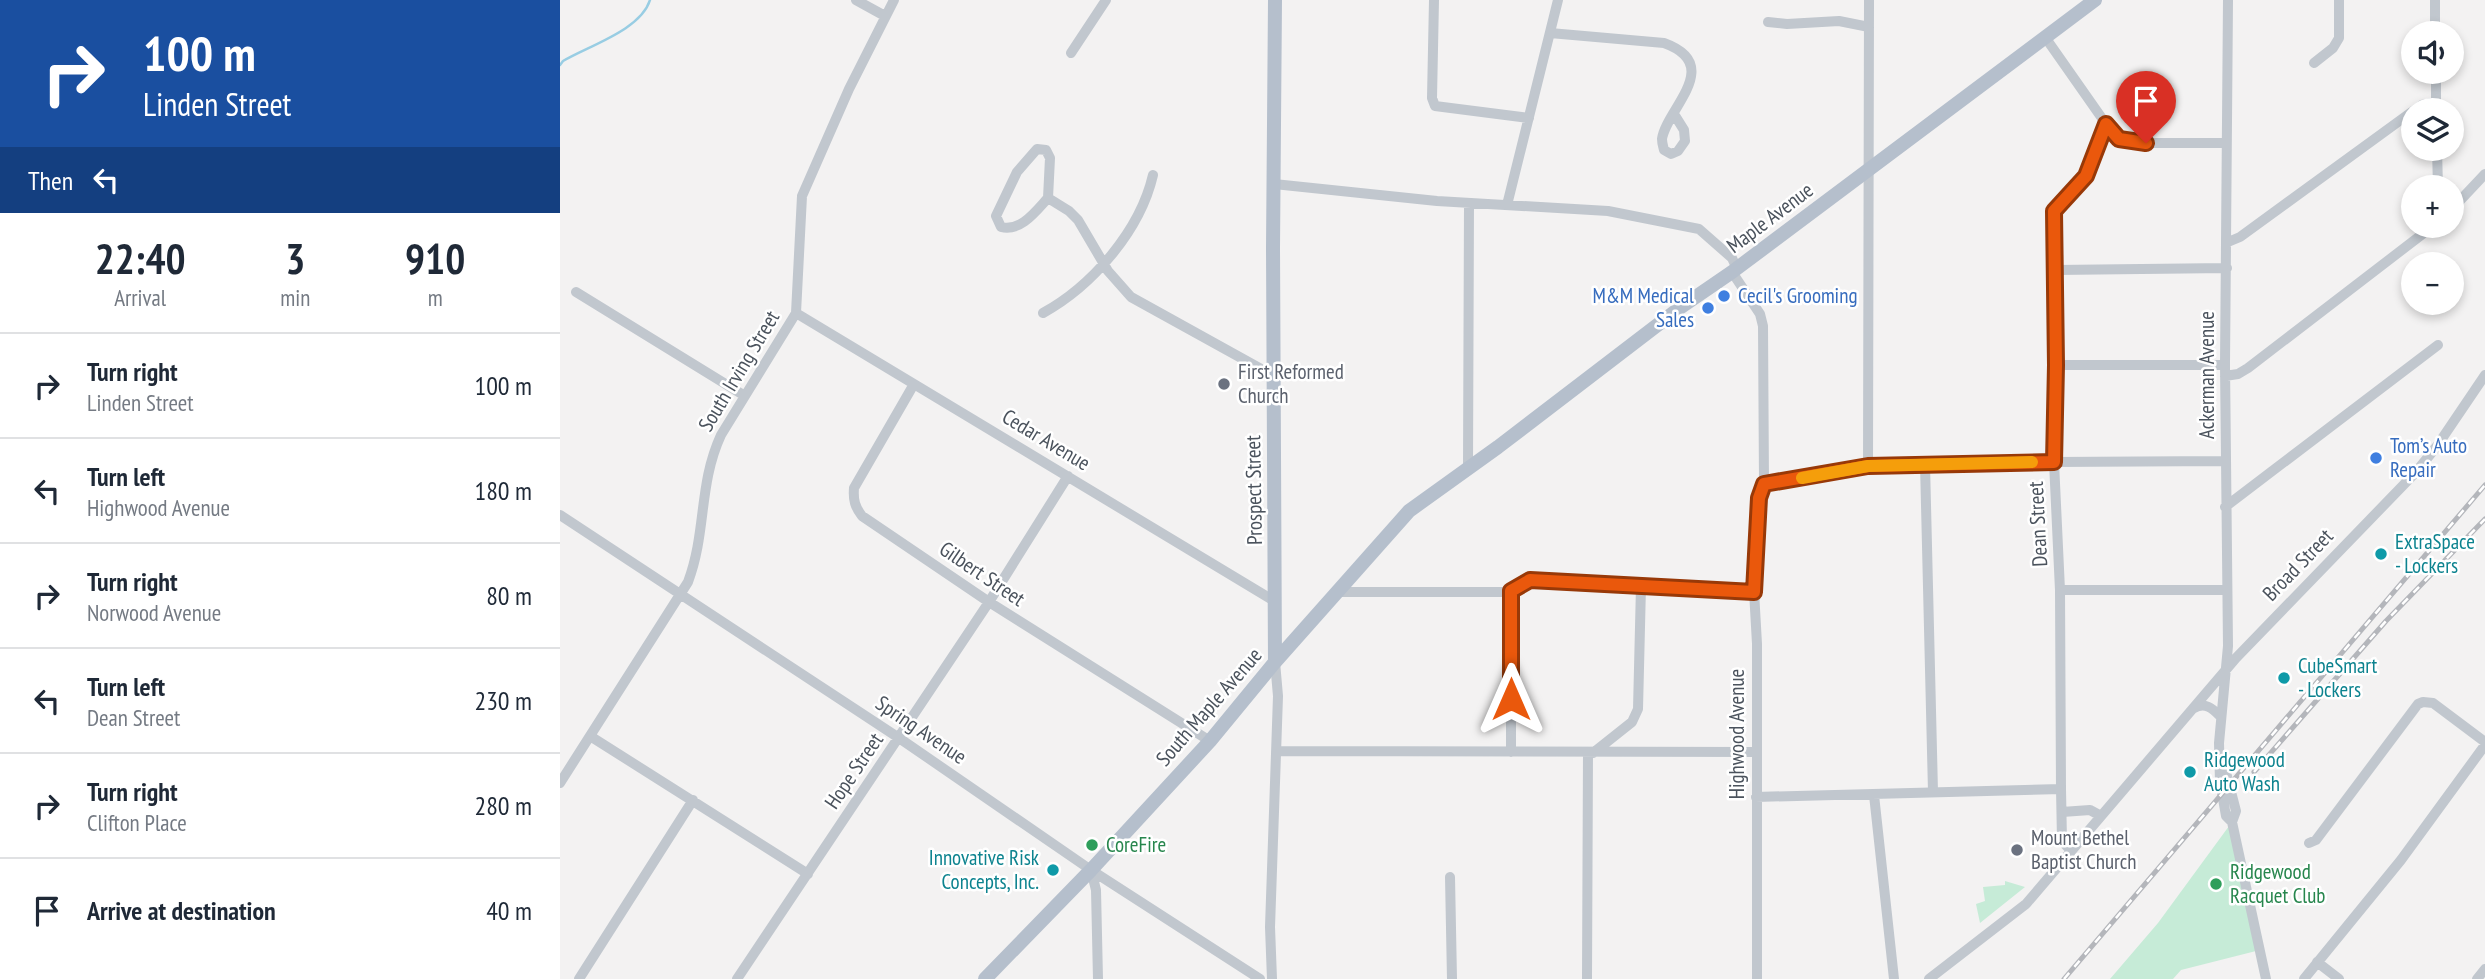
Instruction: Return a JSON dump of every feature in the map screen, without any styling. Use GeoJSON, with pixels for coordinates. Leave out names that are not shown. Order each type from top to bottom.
{"type":"FeatureCollection","features":[{"type":"Feature","properties":{"kind":"main road","name":"Prospect Street"},"geometry":{"type":"LineString","coordinates":[[1275,0],[1275,662]]}},
{"type":"Feature","properties":{"kind":"main road","name":"Maple Avenue"},"geometry":{"type":"LineString","coordinates":[[1468,467],[1681,307],[1735,271],[2095,0]]}},
{"type":"Feature","properties":{"kind":"main road","name":"South Maple Avenue"},"geometry":{"type":"LineString","coordinates":[[985,979],[1091,870],[1209,741],[1409,511],[1468,467]]}},
{"type":"Feature","properties":{"kind":"street"},"geometry":{"type":"LineString","coordinates":[[856,0],[886,16]]}},
{"type":"Feature","properties":{"kind":"street","name":"South Irving Street"},"geometry":{"type":"LineString","coordinates":[[560,783],[681,595],[695,564],[705,484],[714,450],[796,313],[802,196],[849,89],[894,0]]}},
{"type":"Feature","properties":{"kind":"street"},"geometry":{"type":"LineString","coordinates":[[1071,53],[1106,0]]}},
{"type":"Feature","properties":{"kind":"street"},"geometry":{"type":"LineString","coordinates":[[1434,0],[1432,99],[1435,106],[1529,118]]}},
{"type":"Feature","properties":{"kind":"street"},"geometry":{"type":"LineString","coordinates":[[1507,205],[1558,0]]}},
{"type":"Feature","properties":{"kind":"street"},"geometry":{"type":"LineString","coordinates":[[1868,466],[1869,0]]}},
{"type":"Feature","properties":{"kind":"street","name":"Ackerman Avenue"},"geometry":{"type":"LineString","coordinates":[[2228,0],[2225,370],[2227,590],[2226,669],[2220,716],[2220,782],[2227,816],[2232,822],[2266,979]]}},
{"type":"Feature","properties":{"kind":"street"},"geometry":{"type":"LineString","coordinates":[[2314,63],[2337,44],[2339,0]]}},
{"type":"Feature","properties":{"kind":"street"},"geometry":{"type":"LineString","coordinates":[[2435,0],[2435,21]]}},
{"type":"Feature","properties":{"kind":"street"},"geometry":{"type":"LineString","coordinates":[[1768,22],[1787,24],[1839,21],[1869,27]]}},
{"type":"Feature","properties":{"kind":"street"},"geometry":{"type":"LineString","coordinates":[[1550,33],[1664,43],[1672,46],[1684,57],[1691,72],[1688,90],[1674,114]]}},
{"type":"Feature","properties":{"kind":"street"},"geometry":{"type":"LineString","coordinates":[[2045,37],[2119,139],[2133,142],[2226,143]]}},
{"type":"Feature","properties":{"kind":"street"},"geometry":{"type":"LineString","coordinates":[[2228,242],[2239,237],[2401,120]]}},
{"type":"Feature","properties":{"kind":"street","name":"Dean Street"},"geometry":{"type":"LineString","coordinates":[[2071,851],[2062,841],[2060,590],[2054,462],[2054,211],[2086,176],[2106,124]]}},
{"type":"Feature","properties":{"kind":"street"},"geometry":{"type":"LineString","coordinates":[[1037,149],[1046,150],[1050,158],[1048,198],[1021,223],[1007,228],[998,223],[996,216],[1017,172],[1037,149]]}},
{"type":"Feature","properties":{"kind":"street"},"geometry":{"type":"LineString","coordinates":[[2464,196],[2485,174]]}},
{"type":"Feature","properties":{"kind":"street"},"geometry":{"type":"LineString","coordinates":[[1043,313],[1068,298],[1104,266],[1139,212],[1153,175]]}},
{"type":"Feature","properties":{"kind":"street","name":"Highwood Avenue"},"geometry":{"type":"LineString","coordinates":[[1274,184],[1469,203],[1608,211],[1699,229],[1731,258],[1735,271],[1760,314],[1763,326],[1763,487],[1759,498],[1754,592],[1757,644],[1757,979]]}},
{"type":"Feature","properties":{"kind":"street"},"geometry":{"type":"LineString","coordinates":[[1048,198],[1078,220],[1104,266],[1131,297],[1273,376]]}},
{"type":"Feature","properties":{"kind":"street"},"geometry":{"type":"LineString","coordinates":[[1468,467],[1469,203]]}},
{"type":"Feature","properties":{"kind":"street"},"geometry":{"type":"LineString","coordinates":[[2056,365],[2225,370],[2238,374],[2417,238]]}},
{"type":"Feature","properties":{"kind":"street"},"geometry":{"type":"LineString","coordinates":[[2056,270],[2227,268]]}},
{"type":"Feature","properties":{"kind":"street"},"geometry":{"type":"LineString","coordinates":[[576,292],[745,396]]}},
{"type":"Feature","properties":{"kind":"street","name":"Cedar Avenue"},"geometry":{"type":"LineString","coordinates":[[796,313],[1276,602]]}},
{"type":"Feature","properties":{"kind":"street"},"geometry":{"type":"LineString","coordinates":[[2225,507],[2438,345]]}},
{"type":"Feature","properties":{"kind":"street","name":"Broad Street"},"geometry":{"type":"LineString","coordinates":[[1929,979],[2026,904],[2226,669],[2416,472],[2485,375]]}},
{"type":"Feature","properties":{"kind":"street","name":"Gilbert Street"},"geometry":{"type":"LineString","coordinates":[[914,384],[857,482],[853,496],[862,516],[989,602],[1209,741]]}},
{"type":"Feature","properties":{"kind":"street"},"geometry":{"type":"LineString","coordinates":[[1763,487],[1868,466],[2225,461]]}},
{"type":"Feature","properties":{"kind":"street"},"geometry":{"type":"LineString","coordinates":[[1925,464],[1933,792]]}},
{"type":"Feature","properties":{"kind":"street","name":"Hope Street"},"geometry":{"type":"LineString","coordinates":[[737,979],[989,602],[1068,476]]}},
{"type":"Feature","properties":{"kind":"street","name":"Spring Avenue"},"geometry":{"type":"LineString","coordinates":[[560,515],[899,738],[1091,870],[1260,979]]}},
{"type":"Feature","properties":{"kind":"street"},"geometry":{"type":"LineString","coordinates":[[1338,592],[1511,591],[1530,580],[1754,592]]}},
{"type":"Feature","properties":{"kind":"street"},"geometry":{"type":"LineString","coordinates":[[1590,753],[1632,722],[1638,709],[1641,586]]}},
{"type":"Feature","properties":{"kind":"street"},"geometry":{"type":"LineString","coordinates":[[2060,590],[2227,590]]}},
{"type":"Feature","properties":{"kind":"street"},"geometry":{"type":"LineString","coordinates":[[1511,591],[1511,752]]}},
{"type":"Feature","properties":{"kind":"street","name":"Prospect Street"},"geometry":{"type":"LineString","coordinates":[[1272,979],[1270,927],[1278,696],[1275,662]]}},
{"type":"Feature","properties":{"kind":"street"},"geometry":{"type":"LineString","coordinates":[[2304,979],[2401,860],[2485,744],[2433,703],[2418,704],[2316,840],[2309,843]]}},
{"type":"Feature","properties":{"kind":"street"},"geometry":{"type":"LineString","coordinates":[[2194,708],[2204,705],[2220,716]]}},
{"type":"Feature","properties":{"kind":"street"},"geometry":{"type":"LineString","coordinates":[[590,736],[808,874]]}},
{"type":"Feature","properties":{"kind":"street"},"geometry":{"type":"LineString","coordinates":[[1276,751],[1756,752]]}},
{"type":"Feature","properties":{"kind":"street"},"geometry":{"type":"LineString","coordinates":[[1587,979],[1590,753]]}},
{"type":"Feature","properties":{"kind":"street"},"geometry":{"type":"LineString","coordinates":[[1756,797],[2061,789]]}},
{"type":"Feature","properties":{"kind":"street"},"geometry":{"type":"LineString","coordinates":[[1874,795],[1894,979]]}},
{"type":"Feature","properties":{"kind":"street"},"geometry":{"type":"LineString","coordinates":[[579,979],[693,800]]}},
{"type":"Feature","properties":{"kind":"street"},"geometry":{"type":"LineString","coordinates":[[2062,812],[2090,810],[2101,816]]}},
{"type":"Feature","properties":{"kind":"street"},"geometry":{"type":"LineString","coordinates":[[1091,870],[1096,890],[1098,979]]}},
{"type":"Feature","properties":{"kind":"street"},"geometry":{"type":"LineString","coordinates":[[1450,877],[1452,979]]}},
{"type":"Feature","properties":{"kind":"street"},"geometry":{"type":"LineString","coordinates":[[2317,962],[2339,979]]}},
{"type":"Feature","properties":{"kind":"street"},"geometry":{"type":"LineString","coordinates":[[2477,979],[2485,969]]}},
{"type":"Feature","properties":{"kind":"green space","name":"Ridgewood Racquet Club"},"geometry":{"type":"Polygon","coordinates":[[[2232,822],[2260,950],[2181,970],[2173,979],[2110,979],[2158,923],[2232,822]]]}},
{"type":"Feature","properties":{"kind":"green space"},"geometry":{"type":"Polygon","coordinates":[[[2005,881],[2025,887],[1980,923],[1976,904],[1985,901],[1983,887],[2005,885],[2005,881]]]}},
{"type":"Feature","properties":{"kind":"waterway"},"geometry":{"type":"LineString","coordinates":[[560,65],[625,29],[645,11],[650,0]]}},
{"type":"Feature","properties":{"kind":"railway"},"geometry":{"type":"LineString","coordinates":[[2064,979],[2485,485]]}},
{"type":"Feature","properties":{"kind":"railway"},"geometry":{"type":"LineString","coordinates":[[2254,772],[2386,621],[2485,519]]}},
{"type":"Feature","properties":{"kind":"slow traffic"},"geometry":{"type":"LineString","coordinates":[[1802,478],[1868,466],[2032,462]]}},
{"type":"Feature","properties":{"kind":"place","name":"Cecil's Grooming"},"geometry":{"type":"Point","coordinates":[1724,296]}},
{"type":"Feature","properties":{"kind":"place","name":"M&M Medical Sales"},"geometry":{"type":"Point","coordinates":[1708,308]}},
{"type":"Feature","properties":{"kind":"place","name":"First Reformed Church"},"geometry":{"type":"Point","coordinates":[1224,384]}},
{"type":"Feature","properties":{"kind":"place","name":"Tom’s Auto Repair"},"geometry":{"type":"Point","coordinates":[2376,458]}},
{"type":"Feature","properties":{"kind":"place","name":"ExtraSpace - Lockers"},"geometry":{"type":"Point","coordinates":[2381,554]}},
{"type":"Feature","properties":{"kind":"place","name":"CubeSmart - Lockers"},"geometry":{"type":"Point","coordinates":[2284,678]}},
{"type":"Feature","properties":{"kind":"place","name":"Ridgewood Auto Wash"},"geometry":{"type":"Point","coordinates":[2190,772]}},
{"type":"Feature","properties":{"kind":"place","name":"CoreFire"},"geometry":{"type":"Point","coordinates":[1092,845]}},
{"type":"Feature","properties":{"kind":"place","name":"Mount Bethel Baptist Church"},"geometry":{"type":"Point","coordinates":[2017,850]}},
{"type":"Feature","properties":{"kind":"place","name":"Innovative Risk Concepts, Inc."},"geometry":{"type":"Point","coordinates":[1053,870]}},
{"type":"Feature","properties":{"kind":"place","name":"Ridgewood Racquet Club"},"geometry":{"type":"Point","coordinates":[2216,884]}},
{"type":"Feature","properties":{"kind":"route"},"geometry":{"type":"LineString","coordinates":[[1511,699],[1511,591],[1523,582],[1530,580],[1754,592],[1759,498],[1764,484],[1868,466],[2054,462],[2054,211],[2086,176],[2106,124],[2119,139],[2146,143]]}}]}
